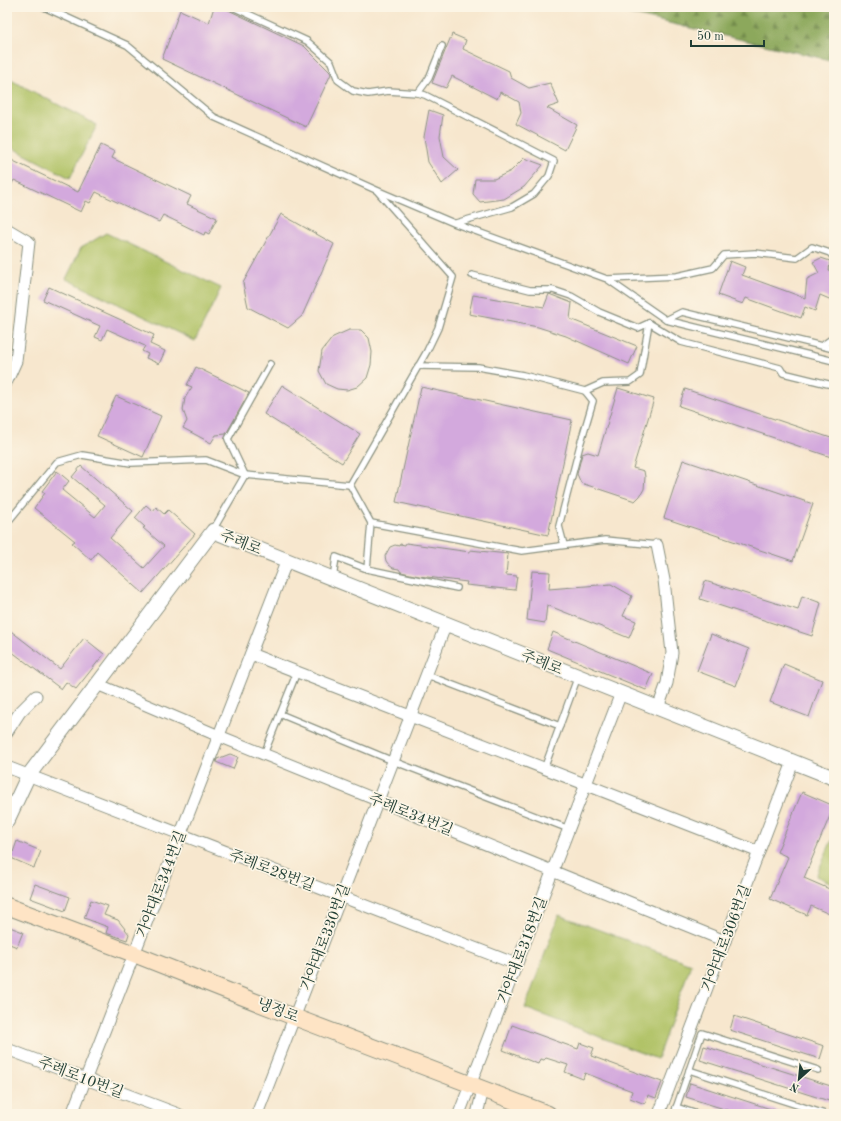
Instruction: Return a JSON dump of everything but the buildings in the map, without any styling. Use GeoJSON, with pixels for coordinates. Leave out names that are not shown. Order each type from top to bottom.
{"type":"FeatureCollection","features":[{"type":"Feature","properties":{"kind":"main road","name":"냉정로"},"geometry":{"type":"LineString","coordinates":[[7,906],[548,1114]]}},
{"type":"Feature","properties":{"kind":"street"},"geometry":{"type":"LineString","coordinates":[[7,229],[29,242],[16,361],[7,381]]}},
{"type":"Feature","properties":{"kind":"street","name":"주례로"},"geometry":{"type":"LineString","coordinates":[[7,821],[28,776],[213,531],[834,778]]}},
{"type":"Feature","properties":{"kind":"street"},"geometry":{"type":"LineString","coordinates":[[657,544],[664,580],[672,653],[667,683],[658,708]]}},
{"type":"Feature","properties":{"kind":"street","name":"가야대로344번길"},"geometry":{"type":"LineString","coordinates":[[72,1114],[288,560]]}},
{"type":"Feature","properties":{"kind":"street","name":"가야대로330번길"},"geometry":{"type":"LineString","coordinates":[[257,1114],[446,624]]}},
{"type":"Feature","properties":{"kind":"street"},"geometry":{"type":"LineString","coordinates":[[251,654],[759,852]]}},
{"type":"Feature","properties":{"kind":"street","name":"주례로34번길"},"geometry":{"type":"LineString","coordinates":[[97,684],[219,736],[725,941]]}},
{"type":"Feature","properties":{"kind":"street","name":"가야대로318번길"},"geometry":{"type":"LineString","coordinates":[[458,1114],[476,1087],[516,964],[621,693]]}},
{"type":"Feature","properties":{"kind":"street"},"geometry":{"type":"LineString","coordinates":[[7,732],[20,712],[36,696]]}},
{"type":"Feature","properties":{"kind":"street","name":"가야대로306번길"},"geometry":{"type":"LineString","coordinates":[[659,1114],[793,762]]}},
{"type":"Feature","properties":{"kind":"street","name":"주례로28번길"},"geometry":{"type":"LineString","coordinates":[[7,767],[516,964]]}},
{"type":"Feature","properties":{"kind":"street","name":"주례로10번길"},"geometry":{"type":"LineString","coordinates":[[7,1049],[178,1114]]}},
{"type":"Feature","properties":{"kind":"street"},"geometry":{"type":"LineString","coordinates":[[476,1087],[477,1114]]}},
{"type":"Feature","properties":{"kind":"lane"},"geometry":{"type":"LineString","coordinates":[[44,7],[127,45],[214,117],[376,190],[456,224],[607,279],[666,320],[834,361]]}},
{"type":"Feature","properties":{"kind":"lane"},"geometry":{"type":"LineString","coordinates":[[233,7],[307,41],[331,62],[338,80],[353,91],[368,94],[388,91],[418,93],[425,95],[554,161],[549,176],[534,194],[512,207],[456,224]]}},
{"type":"Feature","properties":{"kind":"lane"},"geometry":{"type":"LineString","coordinates":[[418,93],[429,78],[442,46]]}},
{"type":"Feature","properties":{"kind":"lane"},"geometry":{"type":"LineString","coordinates":[[350,485],[438,328],[453,277],[376,190]]}},
{"type":"Feature","properties":{"kind":"lane"},"geometry":{"type":"LineString","coordinates":[[607,279],[677,276],[713,268],[724,255],[755,254],[798,258],[812,247],[830,253],[834,258]]}},
{"type":"Feature","properties":{"kind":"lane"},"geometry":{"type":"LineString","coordinates":[[472,275],[530,290],[553,290],[571,296],[600,312],[638,328],[649,323]]}},
{"type":"Feature","properties":{"kind":"lane"},"geometry":{"type":"LineString","coordinates":[[666,320],[682,312],[834,349]]}},
{"type":"Feature","properties":{"kind":"lane"},"geometry":{"type":"LineString","coordinates":[[585,391],[603,383],[630,382],[640,376],[649,323]]}},
{"type":"Feature","properties":{"kind":"lane"},"geometry":{"type":"LineString","coordinates":[[649,323],[681,342],[780,368],[783,372],[791,375],[828,384],[834,384]]}},
{"type":"Feature","properties":{"kind":"lane"},"geometry":{"type":"LineString","coordinates":[[823,346],[834,338]]}},
{"type":"Feature","properties":{"kind":"lane"},"geometry":{"type":"LineString","coordinates":[[245,475],[228,439],[270,364]]}},
{"type":"Feature","properties":{"kind":"lane"},"geometry":{"type":"LineString","coordinates":[[418,366],[478,367],[522,375],[585,391],[593,401],[559,526],[564,545]]}},
{"type":"Feature","properties":{"kind":"lane"},"geometry":{"type":"LineString","coordinates":[[7,523],[57,462],[82,455],[131,464],[206,460],[245,475],[350,485]]}},
{"type":"Feature","properties":{"kind":"lane"},"geometry":{"type":"LineString","coordinates":[[213,531],[245,475]]}},
{"type":"Feature","properties":{"kind":"lane"},"geometry":{"type":"LineString","coordinates":[[350,485],[371,523],[367,569]]}},
{"type":"Feature","properties":{"kind":"lane"},"geometry":{"type":"LineString","coordinates":[[371,523],[522,551],[605,540],[657,544]]}},
{"type":"Feature","properties":{"kind":"lane"},"geometry":{"type":"LineString","coordinates":[[333,578],[336,557],[367,569],[457,588]]}},
{"type":"Feature","properties":{"kind":"lane"},"geometry":{"type":"LineString","coordinates":[[264,754],[297,672]]}},
{"type":"Feature","properties":{"kind":"lane"},"geometry":{"type":"LineString","coordinates":[[427,675],[560,726]]}},
{"type":"Feature","properties":{"kind":"lane","name":"주례로"},"geometry":{"type":"LineString","coordinates":[[544,769],[578,676]]}},
{"type":"Feature","properties":{"kind":"lane"},"geometry":{"type":"LineString","coordinates":[[280,714],[393,761],[569,829]]}},
{"type":"Feature","properties":{"kind":"lane"},"geometry":{"type":"LineString","coordinates":[[674,1114],[702,1033],[818,1070]]}},
{"type":"Feature","properties":{"kind":"lane"},"geometry":{"type":"LineString","coordinates":[[689,1070],[825,1114]]}},
{"type":"Feature","properties":{"kind":"lane"},"geometry":{"type":"LineString","coordinates":[[676,1107],[697,1114]]}},
{"type":"Feature","properties":{"kind":"green space"},"geometry":{"type":"Polygon","coordinates":[[[599,7],[834,7],[834,61],[599,7]]]}},
{"type":"Feature","properties":{"kind":"green space"},"geometry":{"type":"Polygon","coordinates":[[[7,78],[97,125],[70,178],[7,145],[7,78]]]}},
{"type":"Feature","properties":{"kind":"green space"},"geometry":{"type":"Polygon","coordinates":[[[106,233],[221,288],[195,341],[66,279],[81,248],[106,233]]]}},
{"type":"Feature","properties":{"kind":"green space"},"geometry":{"type":"Polygon","coordinates":[[[834,835],[834,884],[816,876],[834,835]]]}},
{"type":"Feature","properties":{"kind":"green space"},"geometry":{"type":"Polygon","coordinates":[[[559,915],[691,964],[657,1059],[525,1008],[559,915]]]}}]}
